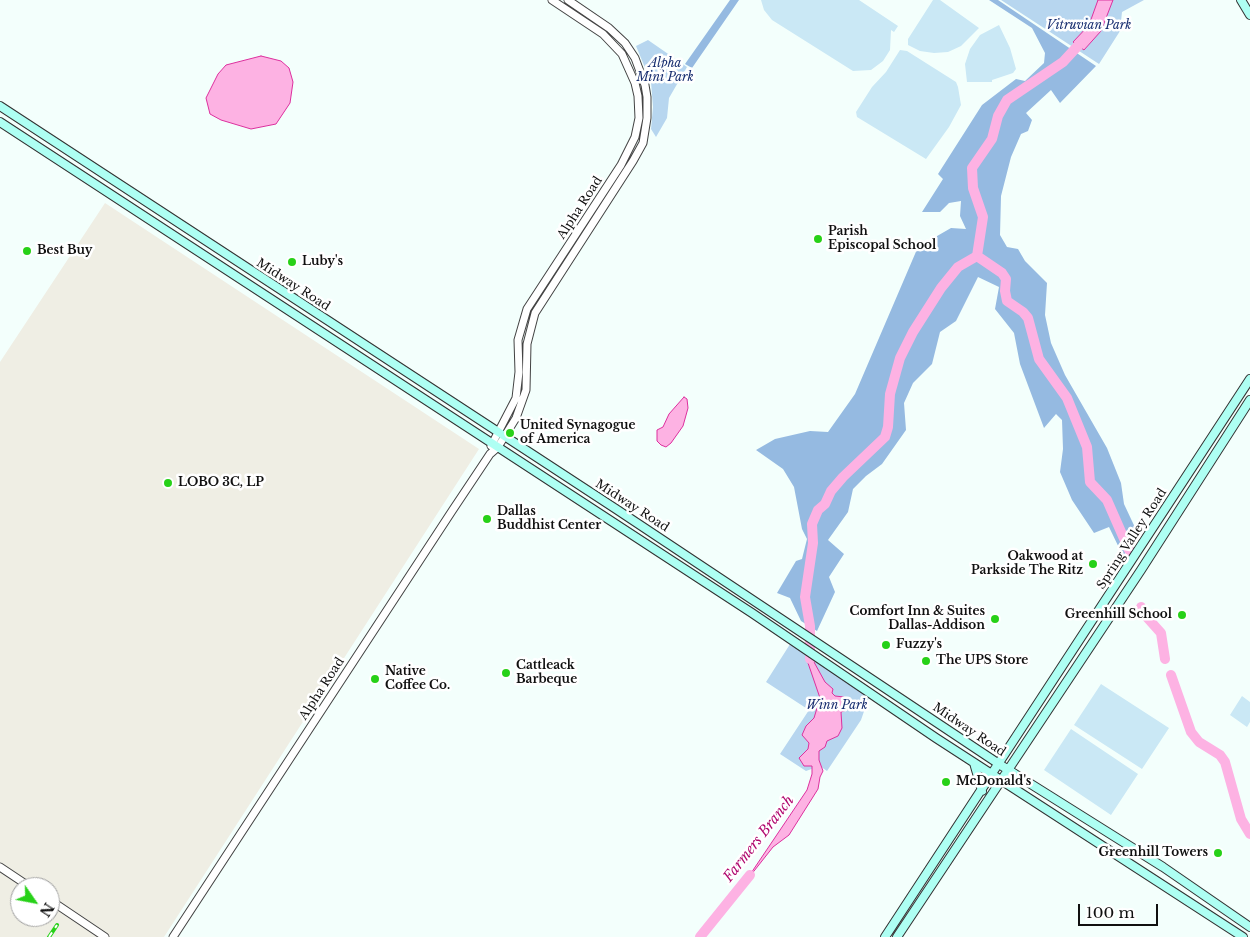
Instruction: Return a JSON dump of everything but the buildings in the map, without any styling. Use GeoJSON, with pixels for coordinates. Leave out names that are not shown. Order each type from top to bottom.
{"type":"FeatureCollection","features":[{"type":"Feature","properties":{"kind":"main road"},"geometry":{"type":"LineString","coordinates":[[1241,0],[1250,15]]}},
{"type":"Feature","properties":{"kind":"main road","name":"Midway Road"},"geometry":{"type":"LineString","coordinates":[[0,106],[501,435],[616,508],[999,764],[1156,863],[1250,927]]}},
{"type":"Feature","properties":{"kind":"main road","name":"Midway Road"},"geometry":{"type":"LineString","coordinates":[[0,122],[795,642],[974,763],[1243,937]]}},
{"type":"Feature","properties":{"kind":"main road"},"geometry":{"type":"LineString","coordinates":[[22,136],[29,125]]}},
{"type":"Feature","properties":{"kind":"main road"},"geometry":{"type":"LineString","coordinates":[[101,188],[108,177]]}},
{"type":"Feature","properties":{"kind":"main road","name":"Spring Valley Road"},"geometry":{"type":"LineString","coordinates":[[885,937],[1250,379]]}},
{"type":"Feature","properties":{"kind":"main road","name":"Spring Valley Road"},"geometry":{"type":"LineString","coordinates":[[897,937],[1009,770],[1250,400]]}},
{"type":"Feature","properties":{"kind":"main road"},"geometry":{"type":"LineString","coordinates":[[609,520],[616,508]]}},
{"type":"Feature","properties":{"kind":"main road"},"geometry":{"type":"LineString","coordinates":[[879,699],[886,688]]}},
{"type":"Feature","properties":{"kind":"main road"},"geometry":{"type":"LineString","coordinates":[[974,763],[982,791]]}},
{"type":"Feature","properties":{"kind":"street","name":"Alpha Road"},"geometry":{"type":"LineString","coordinates":[[501,435],[516,398],[519,372],[518,340],[527,309],[625,157],[635,137],[639,108],[632,74],[622,54],[612,42],[552,0]]}},
{"type":"Feature","properties":{"kind":"street","name":"Alpha Road"},"geometry":{"type":"LineString","coordinates":[[174,937],[524,400],[527,378],[527,344],[535,313],[643,143],[648,109],[645,85],[641,72],[630,51],[616,34],[568,0]]}},
{"type":"Feature","properties":{"kind":"street"},"geometry":{"type":"LineString","coordinates":[[632,74],[641,72]]}},
{"type":"Feature","properties":{"kind":"street"},"geometry":{"type":"LineString","coordinates":[[639,108],[642,116],[639,139],[643,143]]}},
{"type":"Feature","properties":{"kind":"street"},"geometry":{"type":"LineString","coordinates":[[527,309],[535,313]]}},
{"type":"Feature","properties":{"kind":"street"},"geometry":{"type":"LineString","coordinates":[[0,868],[14,877]]}},
{"type":"Feature","properties":{"kind":"street"},"geometry":{"type":"LineString","coordinates":[[60,907],[105,937]]}},
{"type":"Feature","properties":{"kind":"shaded area"},"geometry":{"type":"Polygon","coordinates":[[[730,0],[739,0],[692,68],[685,64],[730,0]]]}},
{"type":"Feature","properties":{"kind":"shaded area"},"geometry":{"type":"Polygon","coordinates":[[[761,0],[859,0],[898,26],[894,32],[891,30],[890,50],[883,61],[871,70],[853,71],[772,20],[764,10],[761,0]]]}},
{"type":"Feature","properties":{"kind":"shaded area"},"geometry":{"type":"Polygon","coordinates":[[[933,0],[940,0],[979,28],[961,46],[948,52],[920,51],[908,45],[908,39],[933,0]]]}},
{"type":"Feature","properties":{"kind":"shaded area"},"geometry":{"type":"Polygon","coordinates":[[[989,0],[998,0],[1096,66],[1060,103],[1051,90],[1026,113],[1032,120],[1028,131],[1021,134],[1011,157],[1001,196],[1000,235],[1007,247],[1018,249],[1025,261],[1047,283],[1045,315],[1051,343],[1065,375],[1107,448],[1121,483],[1124,504],[1139,536],[1123,556],[1109,527],[1094,533],[1072,500],[1060,472],[1063,449],[1062,420],[1056,414],[1044,428],[1020,364],[1014,333],[995,309],[999,287],[978,277],[956,321],[940,332],[932,364],[913,383],[904,403],[906,430],[882,464],[853,489],[848,512],[828,540],[844,554],[829,577],[835,592],[817,631],[801,621],[790,598],[777,593],[796,561],[802,559],[807,539],[802,529],[794,487],[783,469],[756,450],[775,439],[810,431],[828,432],[855,394],[918,247],[951,228],[966,229],[960,216],[961,201],[949,203],[940,212],[922,212],[943,179],[938,174],[982,105],[1016,79],[1025,81],[1044,63],[1045,53],[1032,28],[989,0]]]}},
{"type":"Feature","properties":{"kind":"shaded area"},"geometry":{"type":"Polygon","coordinates":[[[1098,0],[1113,0],[1101,31],[1084,50],[1073,42],[1089,25],[1098,0]]]}},
{"type":"Feature","properties":{"kind":"shaded area"},"geometry":{"type":"Polygon","coordinates":[[[999,25],[1010,48],[1016,69],[1013,73],[992,80],[992,82],[967,82],[965,64],[970,49],[980,35],[999,25]]]}},
{"type":"Feature","properties":{"kind":"shaded area"},"geometry":{"type":"Polygon","coordinates":[[[900,50],[907,51],[956,82],[958,87],[961,105],[949,127],[926,159],[857,117],[856,112],[872,87],[886,72],[900,50]]]}},
{"type":"Feature","properties":{"kind":"shaded area"},"geometry":{"type":"Polygon","coordinates":[[[261,56],[281,61],[289,68],[293,82],[290,103],[276,124],[251,129],[221,120],[210,114],[206,98],[218,74],[226,65],[261,56]]]}},
{"type":"Feature","properties":{"kind":"shaded area"},"geometry":{"type":"Polygon","coordinates":[[[105,203],[479,449],[164,937],[0,937],[0,362],[105,203]]]}},
{"type":"Feature","properties":{"kind":"shaded area"},"geometry":{"type":"Polygon","coordinates":[[[684,397],[687,399],[688,408],[683,426],[671,443],[666,447],[661,445],[657,441],[657,430],[663,427],[669,414],[684,397]]]}},
{"type":"Feature","properties":{"kind":"shaded area"},"geometry":{"type":"Polygon","coordinates":[[[809,653],[825,682],[833,689],[832,693],[835,696],[844,697],[850,704],[847,710],[841,712],[842,728],[838,736],[827,741],[825,747],[819,751],[819,760],[823,771],[818,789],[789,835],[773,847],[743,885],[807,790],[812,774],[812,766],[804,766],[799,758],[808,749],[809,743],[802,735],[806,726],[814,718],[820,698],[808,663],[809,653]]]}},
{"type":"Feature","properties":{"kind":"shaded area"},"geometry":{"type":"Polygon","coordinates":[[[1101,684],[1169,728],[1142,769],[1074,725],[1101,684]]]}},
{"type":"Feature","properties":{"kind":"shaded area"},"geometry":{"type":"Polygon","coordinates":[[[1242,696],[1250,702],[1250,722],[1247,727],[1230,715],[1242,696]]]}},
{"type":"Feature","properties":{"kind":"shaded area"},"geometry":{"type":"Polygon","coordinates":[[[1071,729],[1138,774],[1111,815],[1044,770],[1071,729]]]}},
{"type":"Feature","properties":{"kind":"green space","name":"Vitruvian Park"},"geometry":{"type":"Polygon","coordinates":[[[1001,0],[1144,0],[1122,12],[1120,31],[1099,64],[1001,0]]]}},
{"type":"Feature","properties":{"kind":"green space","name":"Alpha Mini Park"},"geometry":{"type":"Polygon","coordinates":[[[648,40],[687,67],[669,98],[667,118],[656,137],[651,129],[653,107],[651,82],[636,46],[648,40]]]}},
{"type":"Feature","properties":{"kind":"green space","name":"Winn Park"},"geometry":{"type":"Polygon","coordinates":[[[792,641],[870,694],[861,720],[827,771],[820,766],[806,771],[780,754],[809,710],[766,682],[792,641]]]}},
{"type":"Feature","properties":{"kind":"waterway","name":"Farmers Branch"},"geometry":{"type":"LineString","coordinates":[[810,659],[810,626],[805,597],[813,543],[812,524],[818,510],[825,504],[831,491],[843,477],[885,437],[888,427],[890,394],[900,358],[913,332],[941,288],[958,267],[977,256],[983,217],[973,188],[972,168],[992,139],[998,116],[1007,100],[1063,62],[1087,36]]}},
{"type":"Feature","properties":{"kind":"waterway"},"geometry":{"type":"LineString","coordinates":[[977,256],[1002,273],[1006,279],[1005,291],[1007,301],[1023,312],[1028,318],[1039,359],[1067,398],[1087,447],[1090,482],[1107,500],[1129,550]]}},
{"type":"Feature","properties":{"kind":"waterway"},"geometry":{"type":"LineString","coordinates":[[1141,607],[1144,614],[1161,633],[1165,659]]}},
{"type":"Feature","properties":{"kind":"waterway"},"geometry":{"type":"LineString","coordinates":[[1171,675],[1191,732],[1199,742],[1220,755],[1225,762],[1241,819],[1250,834]]}},
{"type":"Feature","properties":{"kind":"waterway","name":"Farmers Branch"},"geometry":{"type":"LineString","coordinates":[[700,937],[750,875]]}},
{"type":"Feature","properties":{"kind":"railway"},"geometry":{"type":"LineString","coordinates":[[49,937],[56,927]]}},
{"type":"Feature","properties":{"kind":"place","name":"Parish Episcopal School"},"geometry":{"type":"Point","coordinates":[818,239]}},
{"type":"Feature","properties":{"kind":"place","name":"Best Buy"},"geometry":{"type":"Point","coordinates":[27,251]}},
{"type":"Feature","properties":{"kind":"place","name":"Luby's"},"geometry":{"type":"Point","coordinates":[292,262]}},
{"type":"Feature","properties":{"kind":"place","name":"United Synagogue of America"},"geometry":{"type":"Point","coordinates":[510,433]}},
{"type":"Feature","properties":{"kind":"place","name":"LOBO 3C, LP"},"geometry":{"type":"Point","coordinates":[168,483]}},
{"type":"Feature","properties":{"kind":"place","name":"Dallas Buddhist Center"},"geometry":{"type":"Point","coordinates":[487,519]}},
{"type":"Feature","properties":{"kind":"place","name":"Oakwood at Parkside The Ritz"},"geometry":{"type":"Point","coordinates":[1093,564]}},
{"type":"Feature","properties":{"kind":"place","name":"Greenhill School"},"geometry":{"type":"Point","coordinates":[1182,615]}},
{"type":"Feature","properties":{"kind":"place","name":"Comfort Inn & Suites Dallas-Addison"},"geometry":{"type":"Point","coordinates":[995,619]}},
{"type":"Feature","properties":{"kind":"place","name":"Fuzzy's"},"geometry":{"type":"Point","coordinates":[886,645]}},
{"type":"Feature","properties":{"kind":"place","name":"The UPS Store"},"geometry":{"type":"Point","coordinates":[926,661]}},
{"type":"Feature","properties":{"kind":"place","name":"Cattleack Barbeque"},"geometry":{"type":"Point","coordinates":[506,673]}},
{"type":"Feature","properties":{"kind":"place","name":"Native Coffee Co."},"geometry":{"type":"Point","coordinates":[375,679]}},
{"type":"Feature","properties":{"kind":"place","name":"McDonald's"},"geometry":{"type":"Point","coordinates":[946,782]}},
{"type":"Feature","properties":{"kind":"place","name":"Greenhill Towers"},"geometry":{"type":"Point","coordinates":[1218,853]}}]}
